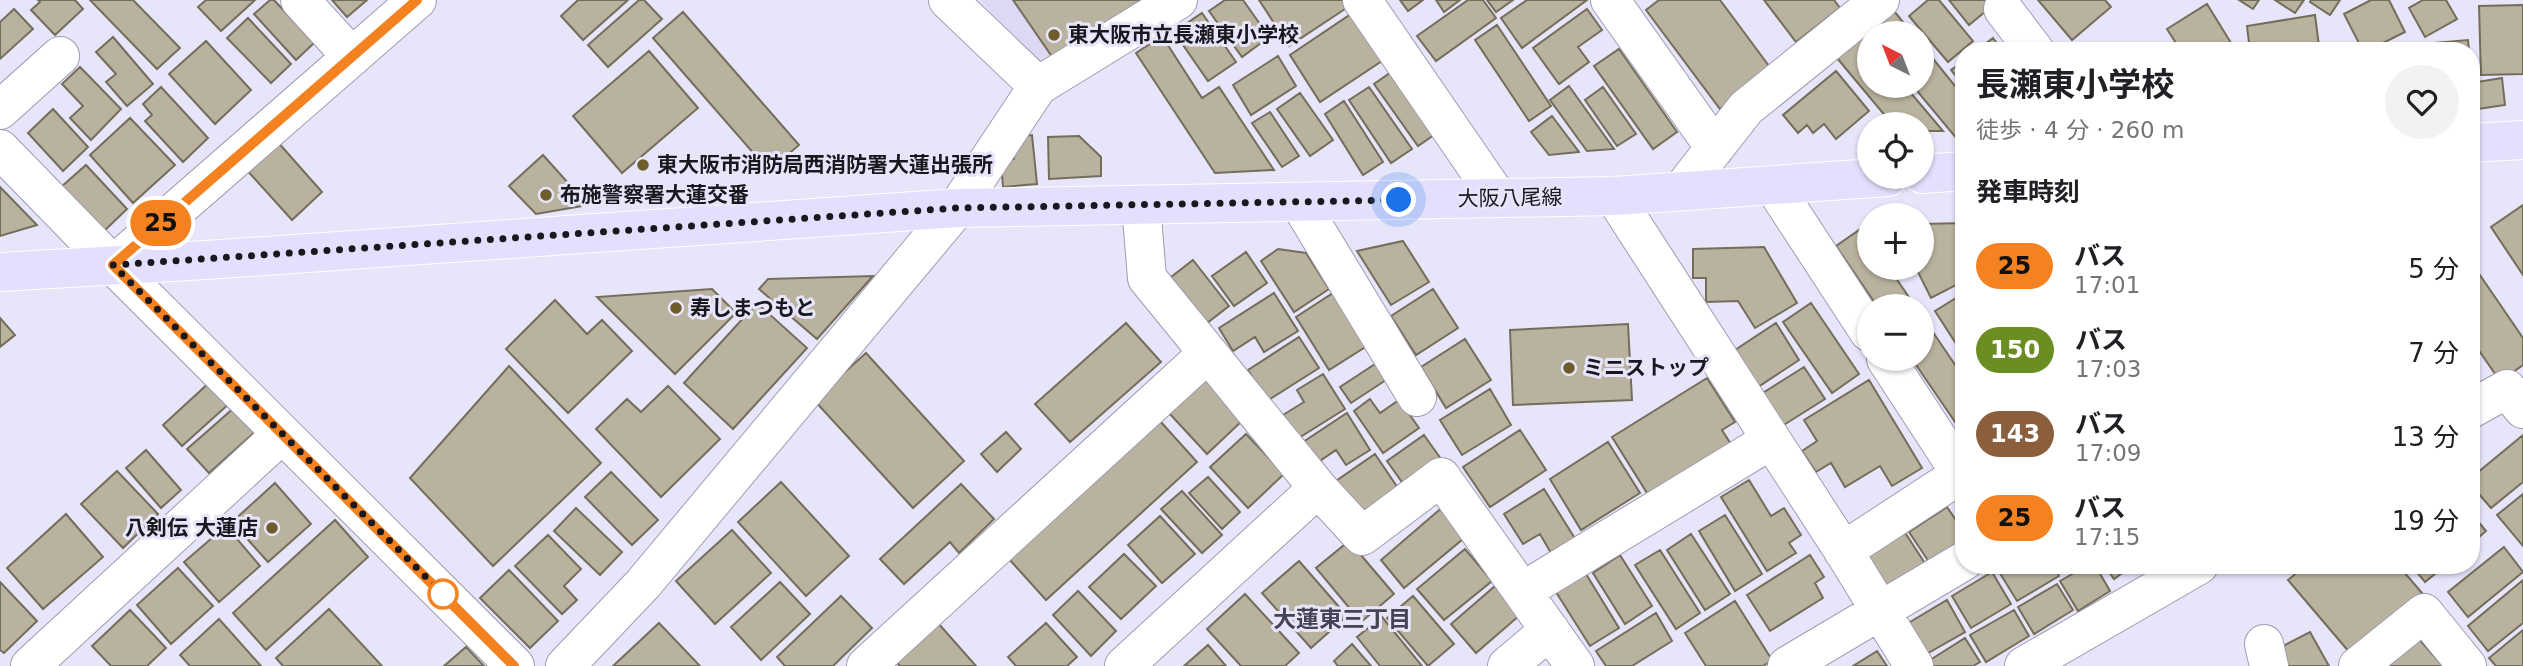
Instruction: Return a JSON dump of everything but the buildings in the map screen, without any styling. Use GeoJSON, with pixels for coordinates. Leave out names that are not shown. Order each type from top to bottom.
{"type":"FeatureCollection","features":[{"type":"Feature","properties":{"kind":"main road"},"geometry":{"type":"LineString","coordinates":[[2480,142],[2523,140]]}},
{"type":"Feature","properties":{"kind":"main road"},"geometry":{"type":"LineString","coordinates":[[1934,173],[1955,172]]}},
{"type":"Feature","properties":{"kind":"main road","name":"大阪八尾線"},"geometry":{"type":"LineString","coordinates":[[0,272],[957,208],[1614,196],[1857,179]]}},
{"type":"Feature","properties":{"kind":"street"},"geometry":{"type":"LineString","coordinates":[[300,0],[352,57]]}},
{"type":"Feature","properties":{"kind":"street"},"geometry":{"type":"LineString","coordinates":[[113,265],[417,0]]}},
{"type":"Feature","properties":{"kind":"street"},"geometry":{"type":"LineString","coordinates":[[948,0],[1038,86]]}},
{"type":"Feature","properties":{"kind":"street"},"geometry":{"type":"LineString","coordinates":[[565,666],[643,584],[957,208],[1038,86],[1178,0]]}},
{"type":"Feature","properties":{"kind":"street"},"geometry":{"type":"LineString","coordinates":[[1362,0],[1499,198]]}},
{"type":"Feature","properties":{"kind":"street"},"geometry":{"type":"LineString","coordinates":[[1610,0],[1715,148]]}},
{"type":"Feature","properties":{"kind":"street"},"geometry":{"type":"LineString","coordinates":[[1681,191],[1746,108],[1880,0]]}},
{"type":"Feature","properties":{"kind":"street"},"geometry":{"type":"LineString","coordinates":[[2003,9],[2028,42]]}},
{"type":"Feature","properties":{"kind":"street"},"geometry":{"type":"LineString","coordinates":[[0,110],[60,56]]}},
{"type":"Feature","properties":{"kind":"street"},"geometry":{"type":"LineString","coordinates":[[0,149],[514,666]]}},
{"type":"Feature","properties":{"kind":"street"},"geometry":{"type":"LineString","coordinates":[[1773,185],[1857,314]]}},
{"type":"Feature","properties":{"kind":"street"},"geometry":{"type":"LineString","coordinates":[[1614,196],[1914,666]]}},
{"type":"Feature","properties":{"kind":"street"},"geometry":{"type":"LineString","coordinates":[[1299,202],[1417,397]]}},
{"type":"Feature","properties":{"kind":"street"},"geometry":{"type":"LineString","coordinates":[[1141,205],[1147,278],[1318,488],[1362,536],[1441,477],[1575,666]]}},
{"type":"Feature","properties":{"kind":"street"},"geometry":{"type":"LineString","coordinates":[[866,666],[1208,353]]}},
{"type":"Feature","properties":{"kind":"street"},"geometry":{"type":"LineString","coordinates":[[1894,371],[1955,465]]}},
{"type":"Feature","properties":{"kind":"street"},"geometry":{"type":"LineString","coordinates":[[2480,404],[2507,389],[2523,409]]}},
{"type":"Feature","properties":{"kind":"street"},"geometry":{"type":"LineString","coordinates":[[30,666],[282,434]]}},
{"type":"Feature","properties":{"kind":"street"},"geometry":{"type":"LineString","coordinates":[[1523,591],[1771,440]]}},
{"type":"Feature","properties":{"kind":"street"},"geometry":{"type":"LineString","coordinates":[[1843,551],[1955,478]]}},
{"type":"Feature","properties":{"kind":"street"},"geometry":{"type":"LineString","coordinates":[[1124,666],[1318,488]]}},
{"type":"Feature","properties":{"kind":"street"},"geometry":{"type":"LineString","coordinates":[[1787,666],[1955,566]]}},
{"type":"Feature","properties":{"kind":"street"},"geometry":{"type":"LineString","coordinates":[[2024,666],[2183,574]]}},
{"type":"Feature","properties":{"kind":"street"},"geometry":{"type":"LineString","coordinates":[[2358,666],[2424,613],[2467,666]]}},
{"type":"Feature","properties":{"kind":"street"},"geometry":{"type":"LineString","coordinates":[[1507,666],[1550,630]]}},
{"type":"Feature","properties":{"kind":"shaded area","name":"東大阪市立長瀬東小学校"},"geometry":{"type":"Polygon","coordinates":[[[980,0],[1147,0],[1045,71],[980,0]]]}},
{"type":"Feature","properties":{"kind":"bus line","name":"25"},"geometry":{"type":"LineString","coordinates":[[417,0],[113,265],[514,666]]}},
{"type":"Feature","properties":{"kind":"place","name":"東大阪市立長瀬東小学校"},"geometry":{"type":"Point","coordinates":[1054,35]}},
{"type":"Feature","properties":{"kind":"place","name":"東大阪市消防局西消防署大蓮出張所"},"geometry":{"type":"Point","coordinates":[643,165]}},
{"type":"Feature","properties":{"kind":"place","name":"布施警察署大蓮交番"},"geometry":{"type":"Point","coordinates":[546,195]}},
{"type":"Feature","properties":{"kind":"place","name":"寿しまつもと"},"geometry":{"type":"Point","coordinates":[676,308]}},
{"type":"Feature","properties":{"kind":"place","name":"ミニストップ"},"geometry":{"type":"Point","coordinates":[1569,368]}},
{"type":"Feature","properties":{"kind":"place","name":"八剣伝 大蓮店"},"geometry":{"type":"Point","coordinates":[272,528]}},
{"type":"Feature","properties":{"kind":"district","name":"大蓮東三丁目"},"geometry":{"type":"Point","coordinates":[1342,619]}},
{"type":"Feature","properties":{"kind":"route"},"geometry":{"type":"LineString","coordinates":[[443,594],[113,265],[957,208],[1399,200]]}}]}
